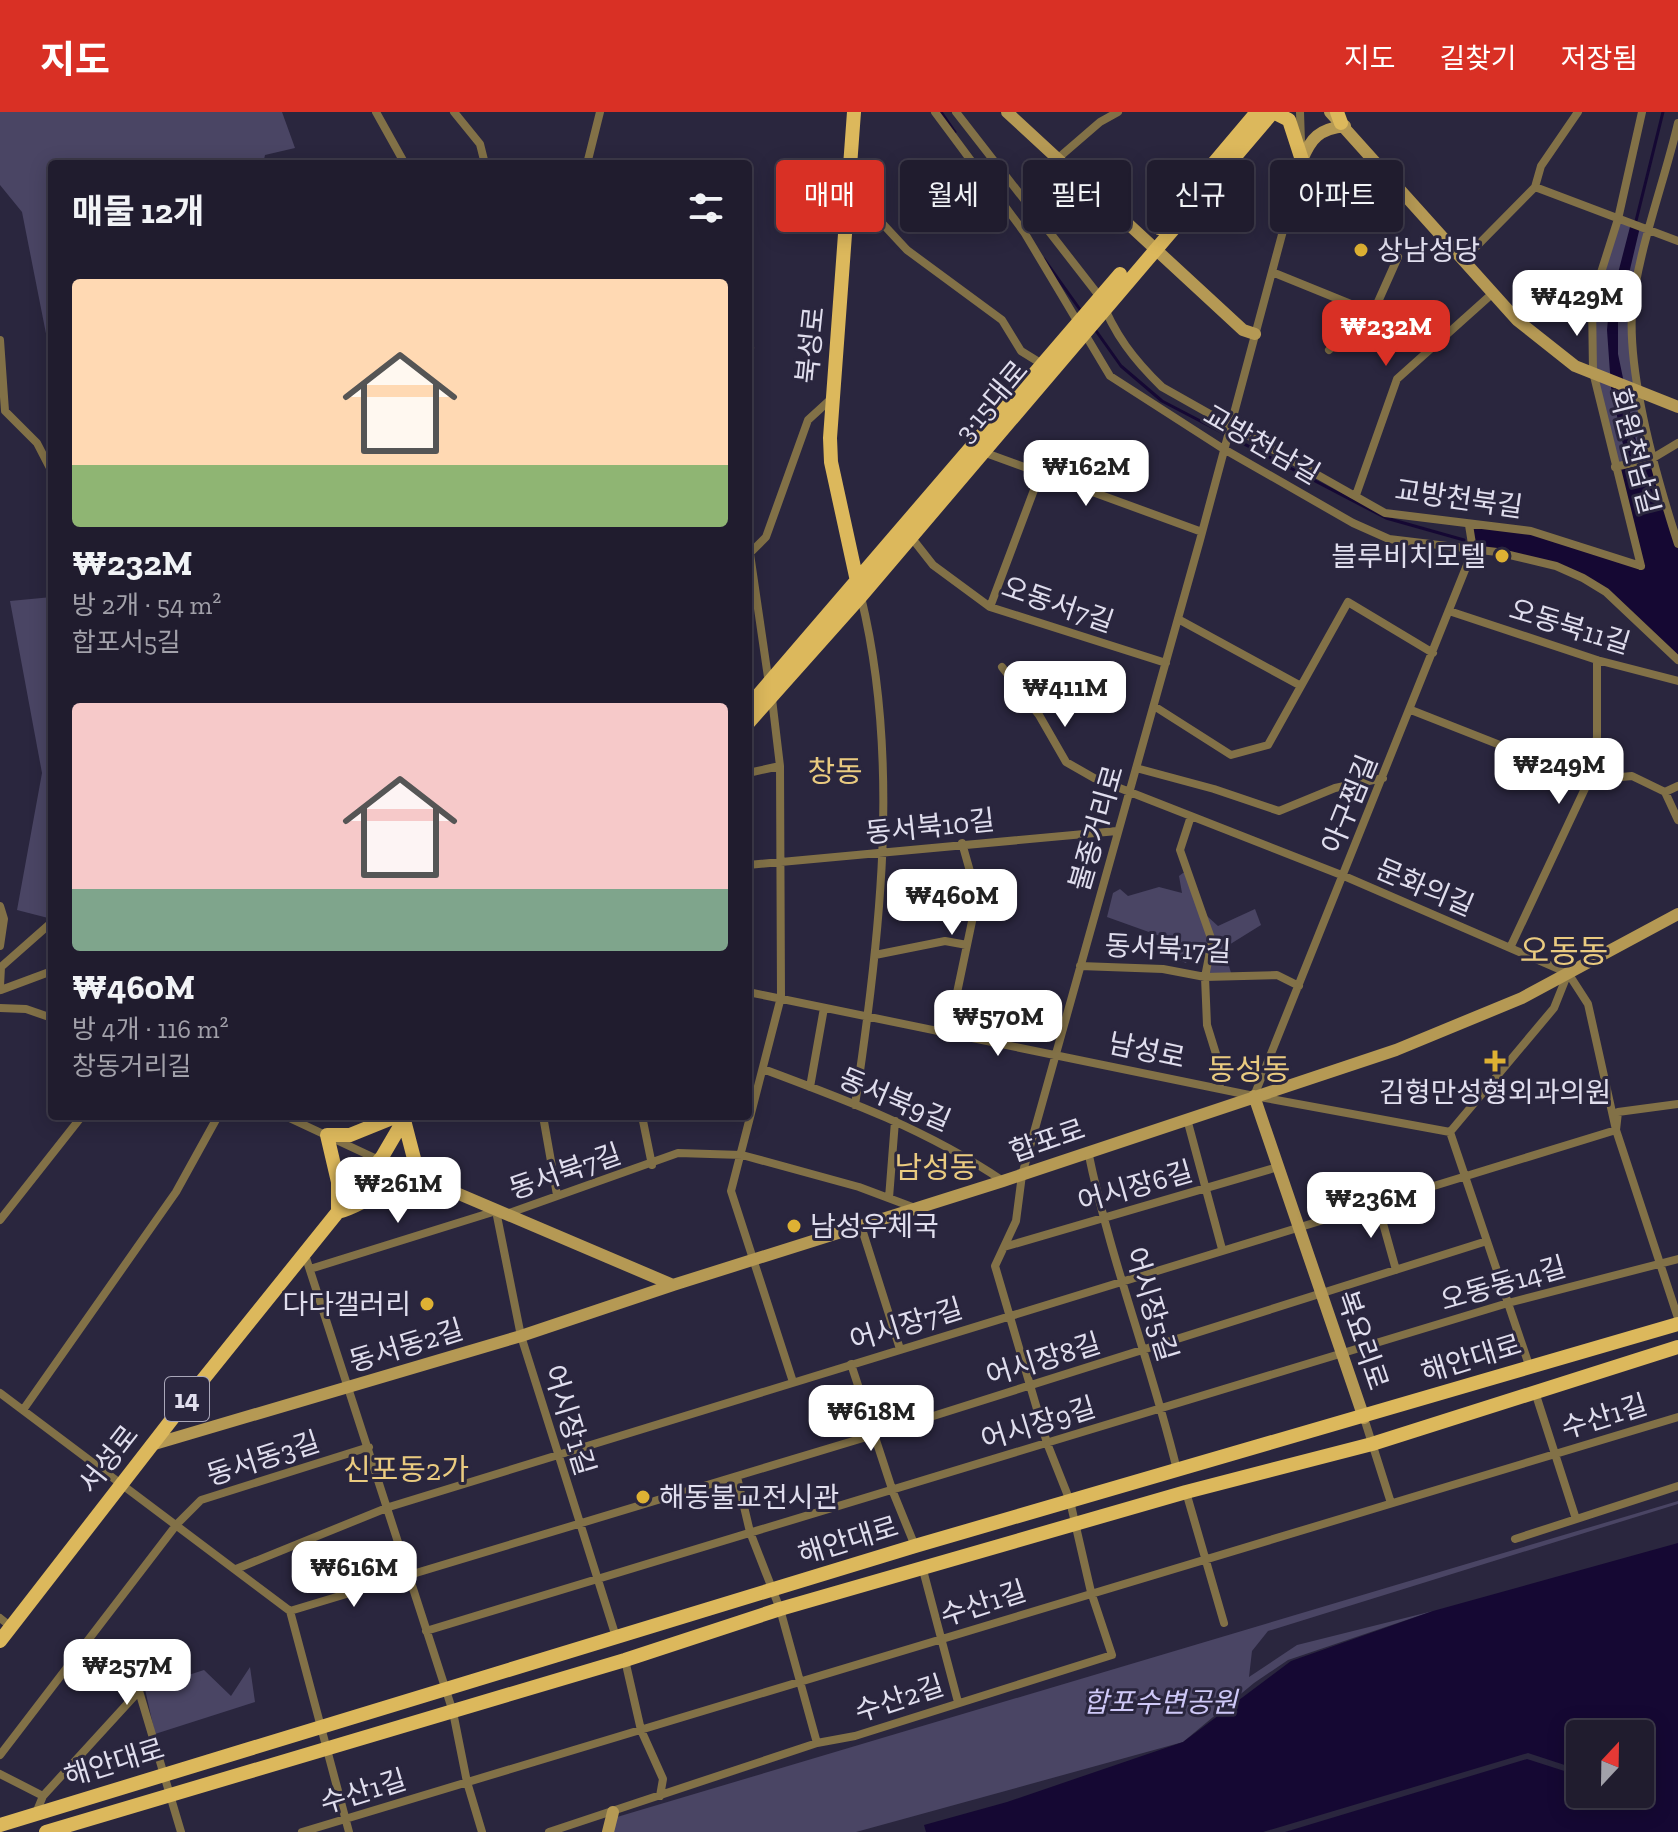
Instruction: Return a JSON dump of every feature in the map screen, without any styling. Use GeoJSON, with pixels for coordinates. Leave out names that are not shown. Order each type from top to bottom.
{"type":"FeatureCollection","features":[{"type":"Feature","properties":{"kind":"main road","name":"북성로"},"geometry":{"type":"LineString","coordinates":[[851,160],[854,112]]}},
{"type":"Feature","properties":{"kind":"main road"},"geometry":{"type":"LineString","coordinates":[[1007,112],[1055,160]]}},
{"type":"Feature","properties":{"kind":"main road"},"geometry":{"type":"LineString","coordinates":[[1237,136],[1242,112]]}},
{"type":"Feature","properties":{"kind":"main road","name":"3·15대로"},"geometry":{"type":"LineString","coordinates":[[752,704],[771,692],[861,596],[983,451],[1257,112]]}},
{"type":"Feature","properties":{"kind":"main road","name":"3·15대로"},"geometry":{"type":"LineString","coordinates":[[1151,245],[1273,112]]}},
{"type":"Feature","properties":{"kind":"main road"},"geometry":{"type":"LineString","coordinates":[[1273,112],[1289,120],[1302,160]]}},
{"type":"Feature","properties":{"kind":"main road"},"geometry":{"type":"LineString","coordinates":[[1330,112],[1341,120],[1517,320],[1575,366],[1678,407]]}},
{"type":"Feature","properties":{"kind":"main road"},"geometry":{"type":"LineString","coordinates":[[1302,160],[1311,138],[1341,120]]}},
{"type":"Feature","properties":{"kind":"main road"},"geometry":{"type":"LineString","coordinates":[[1131,227],[1243,330],[1255,334]]}},
{"type":"Feature","properties":{"kind":"main road","name":"북성로"},"geometry":{"type":"LineString","coordinates":[[846,232],[831,399],[831,462],[857,581]]}},
{"type":"Feature","properties":{"kind":"main road","name":"3·15대로"},"geometry":{"type":"LineString","coordinates":[[752,718],[857,581],[1042,364],[1081,327]]}},
{"type":"Feature","properties":{"kind":"main road","name":"합포로"},"geometry":{"type":"LineString","coordinates":[[673,1285],[1022,1175],[1396,1050],[1522,998],[1678,914]]}},
{"type":"Feature","properties":{"kind":"main road","name":"복요리로"},"geometry":{"type":"LineString","coordinates":[[1254,1096],[1364,1418]]}},
{"type":"Feature","properties":{"kind":"main road","name":"14"},"geometry":{"type":"LineString","coordinates":[[379,1160],[399,1120]]}},
{"type":"Feature","properties":{"kind":"main road"},"geometry":{"type":"LineString","coordinates":[[402,1120],[418,1174],[430,1183]]}},
{"type":"Feature","properties":{"kind":"main road"},"geometry":{"type":"LineString","coordinates":[[372,1121],[350,1135],[327,1135],[338,1182],[338,1212],[355,1208],[371,1198],[414,1190],[430,1183]]}},
{"type":"Feature","properties":{"kind":"main road"},"geometry":{"type":"LineString","coordinates":[[379,1160],[673,1285]]}},
{"type":"Feature","properties":{"kind":"main road","name":"서성로"},"geometry":{"type":"LineString","coordinates":[[0,1641],[5,1622],[308,1262],[338,1212],[379,1160]]}},
{"type":"Feature","properties":{"kind":"main road","name":"동서동2길"},"geometry":{"type":"LineString","coordinates":[[151,1445],[521,1336],[673,1285]]}},
{"type":"Feature","properties":{"kind":"main road","name":"해안대로"},"geometry":{"type":"LineString","coordinates":[[0,1825],[447,1692],[915,1546],[1364,1418],[1678,1321]]}},
{"type":"Feature","properties":{"kind":"main road","name":"해안대로"},"geometry":{"type":"LineString","coordinates":[[46,1832],[327,1746],[625,1660],[780,1609],[1186,1492],[1372,1444],[1678,1347]]}},
{"type":"Feature","properties":{"kind":"main road"},"geometry":{"type":"LineString","coordinates":[[608,1832],[613,1812]]}},
{"type":"Feature","properties":{"kind":"street"},"geometry":{"type":"LineString","coordinates":[[376,112],[403,160]]}},
{"type":"Feature","properties":{"kind":"street"},"geometry":{"type":"LineString","coordinates":[[454,112],[480,144],[484,160]]}},
{"type":"Feature","properties":{"kind":"street"},"geometry":{"type":"LineString","coordinates":[[588,160],[600,112]]}},
{"type":"Feature","properties":{"kind":"street","name":"교방천남길"},"geometry":{"type":"LineString","coordinates":[[935,112],[1024,232],[1110,376],[1223,448],[1353,523],[1389,539],[1528,558],[1583,578],[1606,592],[1678,660]]}},
{"type":"Feature","properties":{"kind":"street","name":"교방천북길"},"geometry":{"type":"LineString","coordinates":[[956,112],[1102,303],[1134,359],[1162,387],[1385,513],[1469,525],[1492,525],[1557,537],[1641,566]]}},
{"type":"Feature","properties":{"kind":"street"},"geometry":{"type":"LineString","coordinates":[[1055,160],[1100,122],[1118,112]]}},
{"type":"Feature","properties":{"kind":"street"},"geometry":{"type":"LineString","coordinates":[[1300,112],[1302,160]]}},
{"type":"Feature","properties":{"kind":"street"},"geometry":{"type":"LineString","coordinates":[[1463,260],[1535,187],[1541,166],[1578,112]]}},
{"type":"Feature","properties":{"kind":"street","name":"회원천남길"},"geometry":{"type":"LineString","coordinates":[[1641,566],[1615,467],[1599,375],[1592,301],[1620,219],[1642,112]]}},
{"type":"Feature","properties":{"kind":"street"},"geometry":{"type":"LineString","coordinates":[[1678,123],[1649,230],[1632,309],[1632,354],[1638,390],[1653,458],[1678,544]]}},
{"type":"Feature","properties":{"kind":"street"},"geometry":{"type":"LineString","coordinates":[[1535,187],[1678,241]]}},
{"type":"Feature","properties":{"kind":"street"},"geometry":{"type":"LineString","coordinates":[[884,225],[907,250],[1002,320],[1021,351],[1042,364]]}},
{"type":"Feature","properties":{"kind":"street"},"geometry":{"type":"LineString","coordinates":[[1230,425],[1283,232]]}},
{"type":"Feature","properties":{"kind":"street"},"geometry":{"type":"LineString","coordinates":[[1329,350],[1373,313],[1398,257]]}},
{"type":"Feature","properties":{"kind":"street"},"geometry":{"type":"LineString","coordinates":[[1272,272],[1373,313]]}},
{"type":"Feature","properties":{"kind":"street"},"geometry":{"type":"LineString","coordinates":[[1356,495],[1397,379],[1493,293]]}},
{"type":"Feature","properties":{"kind":"street"},"geometry":{"type":"LineString","coordinates":[[0,340],[2,411],[37,443],[48,464]]}},
{"type":"Feature","properties":{"kind":"street"},"geometry":{"type":"LineString","coordinates":[[752,551],[766,537],[808,420],[831,399]]}},
{"type":"Feature","properties":{"kind":"street","name":"불종거리로"},"geometry":{"type":"LineString","coordinates":[[1009,1315],[995,1266],[1016,1221],[1022,1175],[1230,425]]}},
{"type":"Feature","properties":{"kind":"street"},"geometry":{"type":"LineString","coordinates":[[1615,467],[1653,458],[1678,443]]}},
{"type":"Feature","properties":{"kind":"street"},"geometry":{"type":"LineString","coordinates":[[983,451],[1202,532]]}},
{"type":"Feature","properties":{"kind":"street"},"geometry":{"type":"LineString","coordinates":[[990,607],[1040,474]]}},
{"type":"Feature","properties":{"kind":"street"},"geometry":{"type":"LineString","coordinates":[[1469,525],[1473,550]]}},
{"type":"Feature","properties":{"kind":"street","name":"오동서7길"},"geometry":{"type":"LineString","coordinates":[[911,537],[933,565],[990,607],[1166,663]]}},
{"type":"Feature","properties":{"kind":"street","name":"아구찜길"},"geometry":{"type":"LineString","coordinates":[[1254,1096],[1473,550]]}},
{"type":"Feature","properties":{"kind":"street"},"geometry":{"type":"LineString","coordinates":[[752,573],[780,766],[782,863],[781,997],[752,1114]]}},
{"type":"Feature","properties":{"kind":"street"},"geometry":{"type":"LineString","coordinates":[[855,1105],[868,1019],[884,854],[875,653],[857,581]]}},
{"type":"Feature","properties":{"kind":"street"},"geometry":{"type":"LineString","coordinates":[[1154,706],[1231,755],[1268,745],[1348,602],[1433,653]]}},
{"type":"Feature","properties":{"kind":"street","name":"오동북11길"},"geometry":{"type":"LineString","coordinates":[[1449,611],[1597,660],[1678,681]]}},
{"type":"Feature","properties":{"kind":"street"},"geometry":{"type":"LineString","coordinates":[[1178,619],[1301,686]]}},
{"type":"Feature","properties":{"kind":"street"},"geometry":{"type":"LineString","coordinates":[[1510,948],[1589,780],[1597,737],[1597,660]]}},
{"type":"Feature","properties":{"kind":"street","name":"문화의길"},"geometry":{"type":"LineString","coordinates":[[1002,667],[1039,715],[1066,762],[1129,791],[1344,876],[1568,973]]}},
{"type":"Feature","properties":{"kind":"street"},"geometry":{"type":"LineString","coordinates":[[1411,710],[1589,780],[1632,776],[1665,792],[1678,820]]}},
{"type":"Feature","properties":{"kind":"street"},"geometry":{"type":"LineString","coordinates":[[752,772],[780,766]]}},
{"type":"Feature","properties":{"kind":"street"},"geometry":{"type":"LineString","coordinates":[[1136,768],[1203,785],[1279,811],[1335,788],[1383,778]]}},
{"type":"Feature","properties":{"kind":"street"},"geometry":{"type":"LineString","coordinates":[[1665,792],[1678,786]]}},
{"type":"Feature","properties":{"kind":"street"},"geometry":{"type":"LineString","coordinates":[[1191,816],[1180,850],[1212,941],[1205,977],[1207,1025],[1216,1054],[1220,1088]]}},
{"type":"Feature","properties":{"kind":"street","name":"동서북10길"},"geometry":{"type":"LineString","coordinates":[[752,865],[1117,831]]}},
{"type":"Feature","properties":{"kind":"street"},"geometry":{"type":"LineString","coordinates":[[949,1031],[975,907],[975,889],[962,843]]}},
{"type":"Feature","properties":{"kind":"street"},"geometry":{"type":"LineString","coordinates":[[0,906],[4,919],[0,946]]}},
{"type":"Feature","properties":{"kind":"street"},"geometry":{"type":"LineString","coordinates":[[48,925],[0,966],[0,988],[48,972]]}},
{"type":"Feature","properties":{"kind":"street"},"geometry":{"type":"LineString","coordinates":[[875,955],[945,941],[967,945]]}},
{"type":"Feature","properties":{"kind":"street","name":"동서북17길"},"geometry":{"type":"LineString","coordinates":[[1080,966],[1163,969],[1205,977],[1277,975],[1299,986]]}},
{"type":"Feature","properties":{"kind":"street"},"geometry":{"type":"LineString","coordinates":[[1568,973],[1588,1004],[1616,1130],[1678,1321]]}},
{"type":"Feature","properties":{"kind":"street"},"geometry":{"type":"LineString","coordinates":[[1530,1368],[1450,1132],[1554,1008],[1568,973]]}},
{"type":"Feature","properties":{"kind":"street","name":"남성로"},"geometry":{"type":"LineString","coordinates":[[752,993],[868,1019],[949,1031],[1254,1096],[1450,1132]]}},
{"type":"Feature","properties":{"kind":"street"},"geometry":{"type":"LineString","coordinates":[[0,1008],[26,1009],[48,1017]]}},
{"type":"Feature","properties":{"kind":"street"},"geometry":{"type":"LineString","coordinates":[[810,1087],[824,1008]]}},
{"type":"Feature","properties":{"kind":"street","name":"동서북9길"},"geometry":{"type":"LineString","coordinates":[[763,1069],[952,1147],[1003,1181]]}},
{"type":"Feature","properties":{"kind":"street"},"geometry":{"type":"LineString","coordinates":[[1616,1130],[1618,1112],[1678,1104]]}},
{"type":"Feature","properties":{"kind":"street"},"geometry":{"type":"LineString","coordinates":[[1187,1119],[1222,1249]]}},
{"type":"Feature","properties":{"kind":"street"},"geometry":{"type":"LineString","coordinates":[[0,1220],[79,1120]]}},
{"type":"Feature","properties":{"kind":"street"},"geometry":{"type":"LineString","coordinates":[[23,1410],[176,1192],[216,1120]]}},
{"type":"Feature","properties":{"kind":"street"},"geometry":{"type":"LineString","coordinates":[[294,1120],[379,1160]]}},
{"type":"Feature","properties":{"kind":"street"},"geometry":{"type":"LineString","coordinates":[[544,1120],[557,1195]]}},
{"type":"Feature","properties":{"kind":"street"},"geometry":{"type":"LineString","coordinates":[[643,1120],[652,1165]]}},
{"type":"Feature","properties":{"kind":"street"},"geometry":{"type":"LineString","coordinates":[[751,1120],[731,1191],[793,1382]]}},
{"type":"Feature","properties":{"kind":"street"},"geometry":{"type":"LineString","coordinates":[[889,1198],[895,1121]]}},
{"type":"Feature","properties":{"kind":"street","name":"어시장7길"},"geometry":{"type":"LineString","coordinates":[[236,1569],[389,1507],[1298,1225],[1616,1130]]}},
{"type":"Feature","properties":{"kind":"street","name":"어시장5길"},"geometry":{"type":"LineString","coordinates":[[1088,1151],[1102,1218],[1162,1408],[1177,1470]]}},
{"type":"Feature","properties":{"kind":"street","name":"동서북7길"},"geometry":{"type":"LineString","coordinates":[[308,1262],[500,1213],[652,1165],[678,1153],[742,1155],[889,1198],[916,1209]]}},
{"type":"Feature","properties":{"kind":"street","name":"어시장6길"},"geometry":{"type":"LineString","coordinates":[[1004,1247],[1278,1167]]}},
{"type":"Feature","properties":{"kind":"street"},"geometry":{"type":"LineString","coordinates":[[1377,1202],[1396,1270]]}},
{"type":"Feature","properties":{"kind":"street","name":"어시장1길"},"geometry":{"type":"LineString","coordinates":[[500,1213],[521,1336],[616,1637]]}},
{"type":"Feature","properties":{"kind":"street"},"geometry":{"type":"LineString","coordinates":[[861,1226],[900,1349]]}},
{"type":"Feature","properties":{"kind":"street","name":"어시장8길"},"geometry":{"type":"LineString","coordinates":[[290,1611],[873,1435],[1487,1241]]}},
{"type":"Feature","properties":{"kind":"street","name":"오동동14길"},"geometry":{"type":"LineString","coordinates":[[1342,1353],[1508,1303],[1678,1259]]}},
{"type":"Feature","properties":{"kind":"street"},"geometry":{"type":"LineString","coordinates":[[308,1262],[447,1692],[467,1782],[482,1832]]}},
{"type":"Feature","properties":{"kind":"street","name":"수산2길"},"geometry":{"type":"LineString","coordinates":[[549,1832],[817,1743],[855,1736],[1112,1655],[1091,1592],[1070,1501],[1047,1443],[1009,1315]]}},
{"type":"Feature","properties":{"kind":"street","name":"어시장9길"},"geometry":{"type":"LineString","coordinates":[[426,1631],[750,1532],[893,1492],[1342,1353]]}},
{"type":"Feature","properties":{"kind":"street"},"geometry":{"type":"LineString","coordinates":[[851,1364],[893,1492],[915,1546]]}},
{"type":"Feature","properties":{"kind":"street"},"geometry":{"type":"LineString","coordinates":[[1535,1392],[1576,1519]]}},
{"type":"Feature","properties":{"kind":"street"},"geometry":{"type":"LineString","coordinates":[[0,1393],[290,1611],[349,1832]]}},
{"type":"Feature","properties":{"kind":"street","name":"수산1길"},"geometry":{"type":"LineString","coordinates":[[302,1832],[798,1684],[1205,1557],[1678,1417]]}},
{"type":"Feature","properties":{"kind":"street"},"geometry":{"type":"LineString","coordinates":[[1364,1418],[1391,1503]]}},
{"type":"Feature","properties":{"kind":"street","name":"동서동3길"},"geometry":{"type":"LineString","coordinates":[[82,1646],[177,1524],[201,1500],[369,1447]]}},
{"type":"Feature","properties":{"kind":"street"},"geometry":{"type":"LineString","coordinates":[[737,1477],[750,1532],[780,1609],[798,1684],[817,1743]]}},
{"type":"Feature","properties":{"kind":"street"},"geometry":{"type":"LineString","coordinates":[[1515,1539],[1678,1486]]}},
{"type":"Feature","properties":{"kind":"street"},"geometry":{"type":"LineString","coordinates":[[1186,1492],[1224,1623]]}},
{"type":"Feature","properties":{"kind":"street"},"geometry":{"type":"LineString","coordinates":[[923,1570],[939,1640],[958,1702]]}},
{"type":"Feature","properties":{"kind":"street"},"geometry":{"type":"LineString","coordinates":[[0,1755],[82,1646],[139,1691],[181,1832]]}},
{"type":"Feature","properties":{"kind":"street"},"geometry":{"type":"LineString","coordinates":[[625,1660],[641,1730],[663,1779],[660,1796]]}},
{"type":"Feature","properties":{"kind":"street","name":"해안대로"},"geometry":{"type":"LineString","coordinates":[[36,1813],[43,1796],[139,1691]]}},
{"type":"Feature","properties":{"kind":"street"},"geometry":{"type":"LineString","coordinates":[[0,1774],[43,1796]]}},
{"type":"Feature","properties":{"kind":"green space"},"geometry":{"type":"Polygon","coordinates":[[[0,112],[282,112],[295,148],[265,155],[264,160],[48,160],[48,344],[22,212],[0,185],[0,112]]]}},
{"type":"Feature","properties":{"kind":"green space"},"geometry":{"type":"Polygon","coordinates":[[[1618,219],[1651,231],[1638,276],[1632,354],[1653,458],[1615,467],[1593,372],[1592,301],[1618,219]]]}},
{"type":"Feature","properties":{"kind":"green space"},"geometry":{"type":"Polygon","coordinates":[[[48,597],[48,918],[17,910],[42,773],[10,601],[48,597]]]}},
{"type":"Feature","properties":{"kind":"green space"},"geometry":{"type":"Polygon","coordinates":[[[1187,873],[1207,916],[1218,926],[1255,909],[1261,925],[1224,948],[1231,973],[1210,974],[1209,956],[1192,949],[1186,963],[1157,951],[1160,936],[1107,917],[1113,893],[1120,889],[1128,896],[1159,887],[1182,893],[1179,876],[1187,873]]]}},
{"type":"Feature","properties":{"kind":"green space","name":"합포수변공원"},"geometry":{"type":"Polygon","coordinates":[[[1678,1501],[1678,1504],[1268,1631],[1252,1651],[1249,1677],[1297,1645],[1433,1611],[1288,1660],[1254,1683],[1183,1742],[856,1832],[613,1832],[617,1817],[1678,1501]]]}},
{"type":"Feature","properties":{"kind":"green space"},"geometry":{"type":"Polygon","coordinates":[[[250,1667],[255,1702],[155,1734],[145,1689],[204,1670],[231,1696],[250,1667]]]}},
{"type":"Feature","properties":{"kind":"shaded area"},"geometry":{"type":"Polygon","coordinates":[[[1631,223],[1640,227],[1618,320],[1618,354],[1640,460],[1653,458],[1678,544],[1678,660],[1606,592],[1556,566],[1473,550],[1469,525],[1536,532],[1640,565],[1615,467],[1627,464],[1611,387],[1607,330],[1609,308],[1631,223]]]}},
{"type":"Feature","properties":{"kind":"shaded area"},"geometry":{"type":"Polygon","coordinates":[[[1678,1543],[1678,1832],[1285,1832],[1527,1759],[1566,1772],[1566,1808],[1654,1808],[1654,1720],[1566,1720],[1566,1765],[1528,1753],[1263,1832],[926,1832],[924,1825],[1007,1802],[1183,1742],[1291,1661],[1433,1611],[1678,1543]]]}},
{"type":"Feature","properties":{"kind":"waterway"},"geometry":{"type":"LineString","coordinates":[[941,112],[955,132]]}},
{"type":"Feature","properties":{"kind":"waterway"},"geometry":{"type":"LineString","coordinates":[[1635,225],[1663,112]]}},
{"type":"Feature","properties":{"kind":"waterway"},"geometry":{"type":"LineString","coordinates":[[1044,259],[1081,311]]}},
{"type":"Feature","properties":{"kind":"waterway"},"geometry":{"type":"LineString","coordinates":[[1094,328],[1121,366],[1162,401],[1386,518],[1464,540]]}},
{"type":"Feature","properties":{"kind":"place","name":"상남성당"},"geometry":{"type":"Point","coordinates":[1361,250]}},
{"type":"Feature","properties":{"kind":"place","name":"블루비치모텔"},"geometry":{"type":"Point","coordinates":[1502,556]}},
{"type":"Feature","properties":{"kind":"place","name":"김형만성형외과의원"},"geometry":{"type":"Point","coordinates":[1495,1061]}},
{"type":"Feature","properties":{"kind":"place","name":"남성우체국"},"geometry":{"type":"Point","coordinates":[794,1226]}},
{"type":"Feature","properties":{"kind":"place","name":"다다갤러리"},"geometry":{"type":"Point","coordinates":[427,1304]}},
{"type":"Feature","properties":{"kind":"place","name":"해동불교전시관"},"geometry":{"type":"Point","coordinates":[643,1497]}},
{"type":"Feature","properties":{"kind":"district","name":"창동"},"geometry":{"type":"Point","coordinates":[835,772]}},
{"type":"Feature","properties":{"kind":"district","name":"오동동"},"geometry":{"type":"Point","coordinates":[1564,951]}},
{"type":"Feature","properties":{"kind":"district","name":"동성동"},"geometry":{"type":"Point","coordinates":[1249,1070]}},
{"type":"Feature","properties":{"kind":"district","name":"남성동"},"geometry":{"type":"Point","coordinates":[936,1168]}},
{"type":"Feature","properties":{"kind":"district","name":"신포동2가"},"geometry":{"type":"Point","coordinates":[406,1470]}}]}
